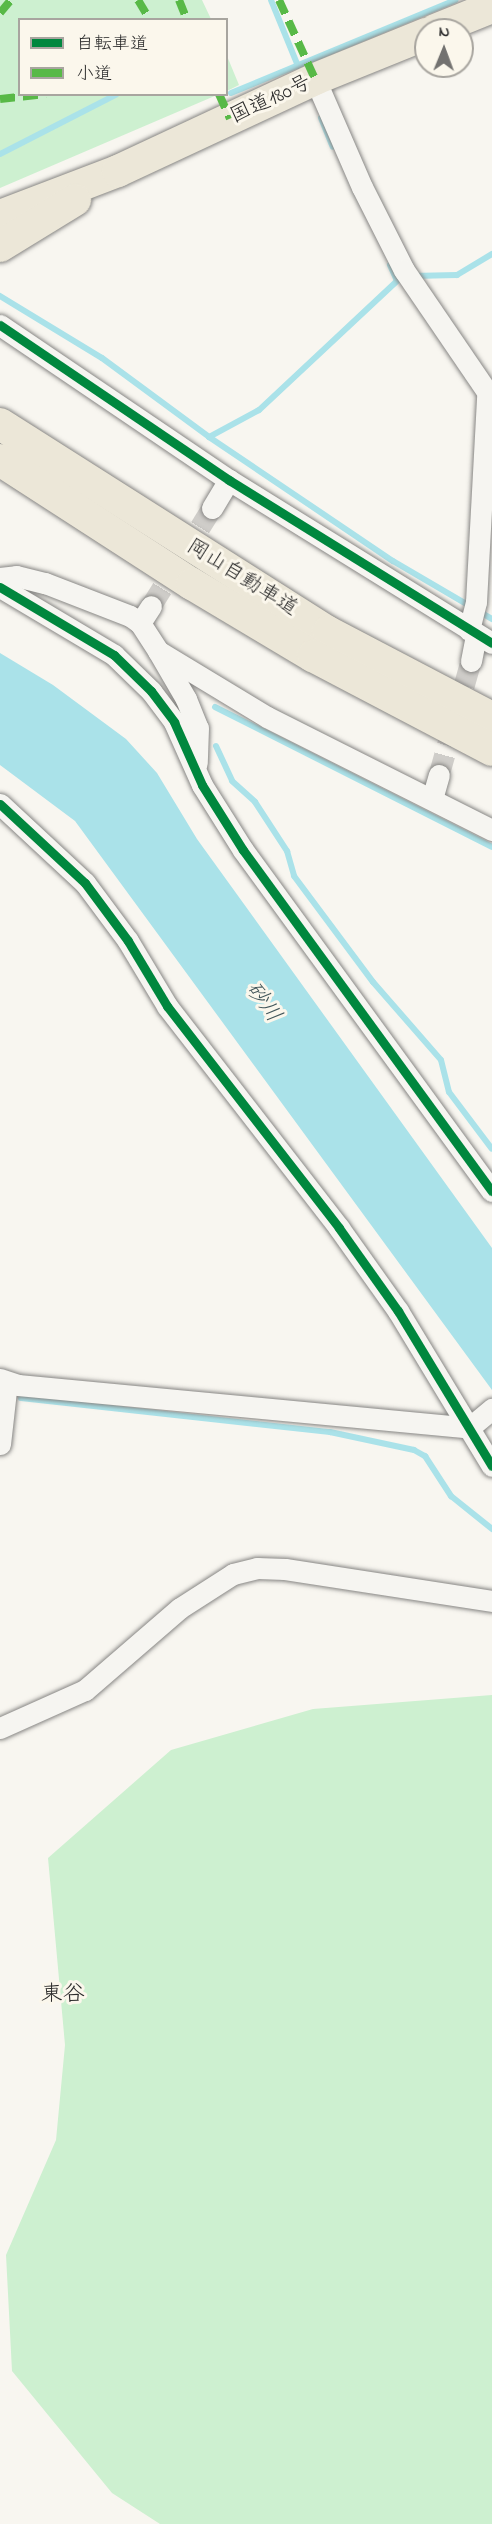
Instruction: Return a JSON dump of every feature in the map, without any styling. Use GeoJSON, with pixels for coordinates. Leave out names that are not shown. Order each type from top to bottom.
{"type":"FeatureCollection","features":[{"type":"Feature","properties":{"kind":"highway"},"geometry":{"type":"LineString","coordinates":[[465,18],[492,7]]}},
{"type":"Feature","properties":{"kind":"highway","name":"国道180号"},"geometry":{"type":"LineString","coordinates":[[0,216],[118,171],[315,79],[414,39]]}},
{"type":"Feature","properties":{"kind":"highway"},"geometry":{"type":"LineString","coordinates":[[0,246],[39,225],[118,171]]}},
{"type":"Feature","properties":{"kind":"highway","name":"国道180号"},"geometry":{"type":"LineString","coordinates":[[0,236],[41,218],[118,171]]}},
{"type":"Feature","properties":{"kind":"highway","name":"岡山自動車道"},"geometry":{"type":"LineString","coordinates":[[0,424],[328,632],[492,718]]}},
{"type":"Feature","properties":{"kind":"highway","name":"岡山自動車道"},"geometry":{"type":"LineString","coordinates":[[0,460],[182,578],[303,650],[492,750]]}},
{"type":"Feature","properties":{"kind":"street"},"geometry":{"type":"LineString","coordinates":[[315,79],[362,187],[408,276],[490,398],[477,626],[471,661]]}},
{"type":"Feature","properties":{"kind":"street"},"geometry":{"type":"LineString","coordinates":[[0,325],[229,480],[477,626]]}},
{"type":"Feature","properties":{"kind":"street"},"geometry":{"type":"LineString","coordinates":[[212,508],[229,480]]}},
{"type":"Feature","properties":{"kind":"street"},"geometry":{"type":"LineString","coordinates":[[0,578],[16,576],[45,583],[146,614],[158,651],[186,699],[198,728],[196,771]]}},
{"type":"Feature","properties":{"kind":"street"},"geometry":{"type":"LineString","coordinates":[[0,587],[114,655],[136,674],[174,722],[196,771],[243,850],[492,1191]]}},
{"type":"Feature","properties":{"kind":"street"},"geometry":{"type":"LineString","coordinates":[[158,651],[267,717],[492,830]]}},
{"type":"Feature","properties":{"kind":"street"},"geometry":{"type":"LineString","coordinates":[[432,798],[439,775]]}},
{"type":"Feature","properties":{"kind":"street"},"geometry":{"type":"LineString","coordinates":[[0,804],[85,883],[128,941],[167,1005],[480,1418],[492,1466]]}},
{"type":"Feature","properties":{"kind":"street"},"geometry":{"type":"LineString","coordinates":[[0,1444],[3,1381],[480,1418]]}},
{"type":"Feature","properties":{"kind":"street"},"geometry":{"type":"LineString","coordinates":[[0,1728],[84,1690],[180,1608],[233,1574],[257,1568],[285,1569],[492,1601]]}},
{"type":"Feature","properties":{"kind":"green space"},"geometry":{"type":"Polygon","coordinates":[[[0,0],[202,0],[211,18],[18,18],[18,96],[215,96],[0,188],[0,0]]]}},
{"type":"Feature","properties":{"kind":"green space"},"geometry":{"type":"Polygon","coordinates":[[[228,58],[239,85],[228,90],[228,58]]]}},
{"type":"Feature","properties":{"kind":"green space"},"geometry":{"type":"Polygon","coordinates":[[[492,1695],[492,2524],[160,2524],[112,2493],[12,2371],[6,2255],[56,2140],[65,2045],[48,1858],[171,1750],[313,1709],[492,1695]]]}},
{"type":"Feature","properties":{"kind":"water","name":"砂川"},"geometry":{"type":"Polygon","coordinates":[[[0,653],[53,685],[126,739],[157,773],[197,839],[492,1248],[492,1390],[75,821],[0,765],[0,653]]]}},
{"type":"Feature","properties":{"kind":"waterway"},"geometry":{"type":"LineString","coordinates":[[271,0],[298,66]]}},
{"type":"Feature","properties":{"kind":"waterway"},"geometry":{"type":"LineString","coordinates":[[231,93],[456,0]]}},
{"type":"Feature","properties":{"kind":"waterway"},"geometry":{"type":"LineString","coordinates":[[0,154],[113,96]]}},
{"type":"Feature","properties":{"kind":"waterway"},"geometry":{"type":"LineString","coordinates":[[321,118],[333,147]]}},
{"type":"Feature","properties":{"kind":"waterway"},"geometry":{"type":"LineString","coordinates":[[412,276],[457,275],[492,254]]}},
{"type":"Feature","properties":{"kind":"waterway"},"geometry":{"type":"LineString","coordinates":[[390,265],[397,281],[259,410],[209,437],[393,561],[492,619]]}},
{"type":"Feature","properties":{"kind":"waterway"},"geometry":{"type":"LineString","coordinates":[[0,296],[102,358],[209,437]]}},
{"type":"Feature","properties":{"kind":"waterway"},"geometry":{"type":"LineString","coordinates":[[215,707],[492,847]]}},
{"type":"Feature","properties":{"kind":"waterway"},"geometry":{"type":"LineString","coordinates":[[216,746],[232,781],[255,802],[287,851],[294,876],[373,982],[441,1060],[449,1092],[492,1149]]}},
{"type":"Feature","properties":{"kind":"waterway"},"geometry":{"type":"LineString","coordinates":[[21,1398],[330,1432],[414,1450],[425,1456],[451,1496],[492,1529]]}},
{"type":"Feature","properties":{"kind":"tunnel"},"geometry":{"type":"LineString","coordinates":[[151,606],[212,508]]}},
{"type":"Feature","properties":{"kind":"tunnel"},"geometry":{"type":"LineString","coordinates":[[439,775],[471,661]]}},
{"type":"Feature","properties":{"kind":"marked path"},"geometry":{"type":"LineString","coordinates":[[0,13],[11,0]]}},
{"type":"Feature","properties":{"kind":"marked path"},"geometry":{"type":"LineString","coordinates":[[138,0],[149,18]]}},
{"type":"Feature","properties":{"kind":"marked path"},"geometry":{"type":"LineString","coordinates":[[179,0],[186,18]]}},
{"type":"Feature","properties":{"kind":"marked path"},"geometry":{"type":"LineString","coordinates":[[279,0],[315,79]]}},
{"type":"Feature","properties":{"kind":"marked path"},"geometry":{"type":"LineString","coordinates":[[0,99],[28,96]]}},
{"type":"Feature","properties":{"kind":"marked path"},"geometry":{"type":"LineString","coordinates":[[220,96],[230,119]]}},
{"type":"Feature","properties":{"kind":"cycle path"},"geometry":{"type":"LineString","coordinates":[[0,325],[229,480],[492,643]]}},
{"type":"Feature","properties":{"kind":"cycle path"},"geometry":{"type":"LineString","coordinates":[[0,587],[114,655],[151,691],[174,722],[202,785],[243,850],[492,1191]]}},
{"type":"Feature","properties":{"kind":"cycle path"},"geometry":{"type":"LineString","coordinates":[[0,804],[85,883],[128,941],[167,1006],[339,1228],[398,1311],[492,1466]]}},
{"type":"Feature","properties":{"kind":"district","name":"東谷"},"geometry":{"type":"Point","coordinates":[63,1996]}}]}
